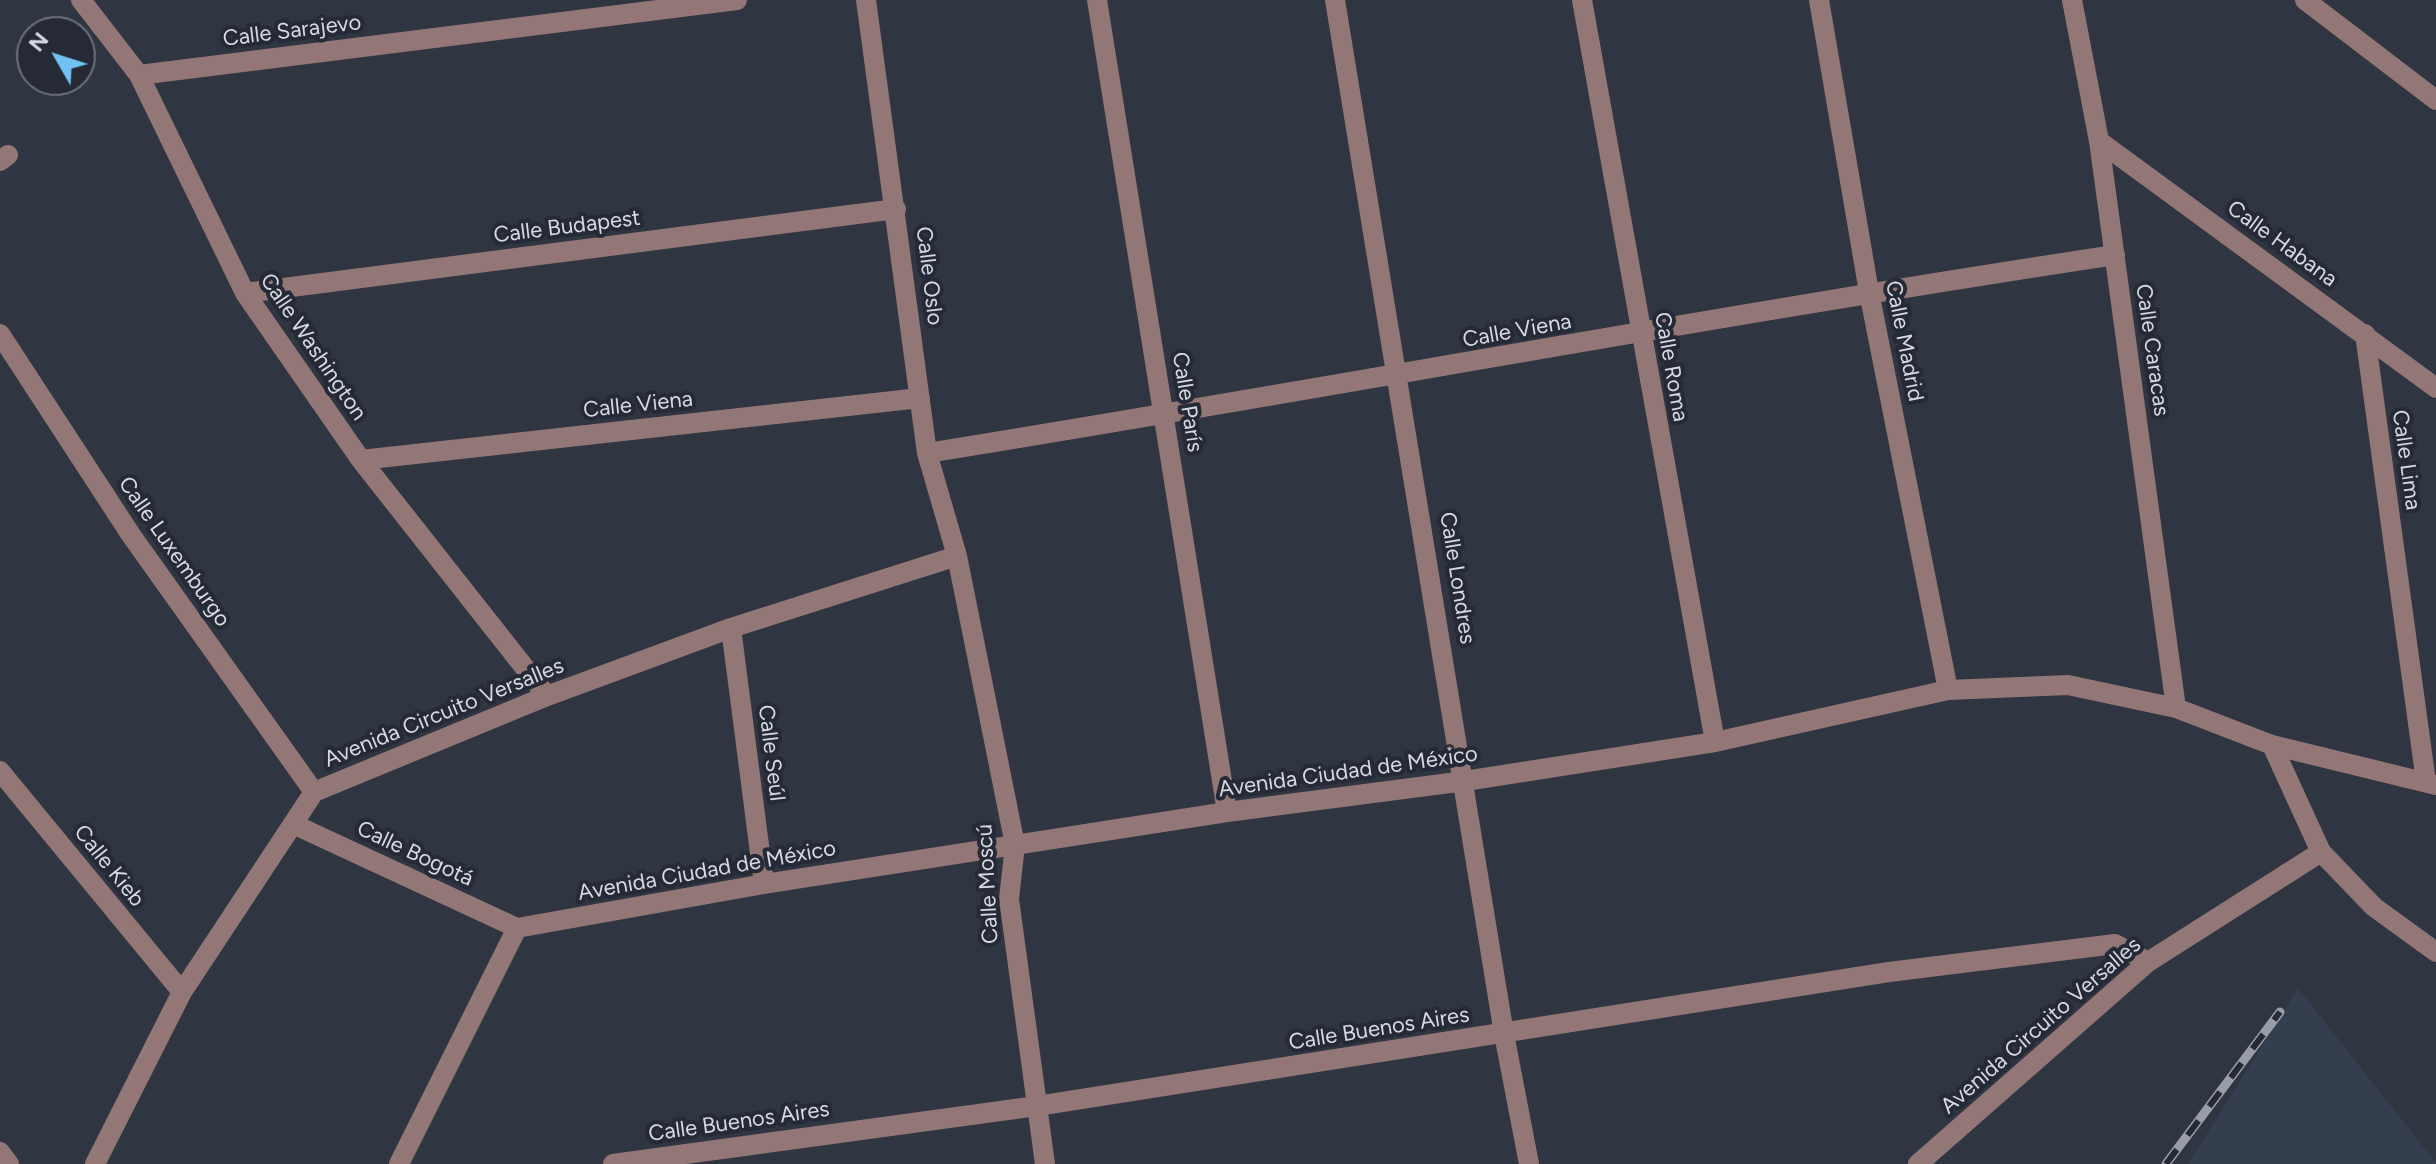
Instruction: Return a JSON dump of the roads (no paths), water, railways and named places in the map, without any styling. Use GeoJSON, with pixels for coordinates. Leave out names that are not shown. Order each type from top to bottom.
{"type":"FeatureCollection","features":[{"type":"Feature","properties":{"kind":"street","name":"Calle Washington"},"geometry":{"type":"LineString","coordinates":[[81,0],[139,75],[245,293],[361,460],[547,696]]}},
{"type":"Feature","properties":{"kind":"street","name":"Calle Sarajevo"},"geometry":{"type":"LineString","coordinates":[[139,75],[737,0]]}},
{"type":"Feature","properties":{"kind":"street","name":"Calle Oslo"},"geometry":{"type":"LineString","coordinates":[[866,0],[927,453],[957,556]]}},
{"type":"Feature","properties":{"kind":"street","name":"Calle París"},"geometry":{"type":"LineString","coordinates":[[1097,0],[1227,812]]}},
{"type":"Feature","properties":{"kind":"street","name":"Calle Londres"},"geometry":{"type":"LineString","coordinates":[[1335,0],[1400,376],[1504,1034],[1529,1164]]}},
{"type":"Feature","properties":{"kind":"street","name":"Calle Roma"},"geometry":{"type":"LineString","coordinates":[[1582,0],[1715,742]]}},
{"type":"Feature","properties":{"kind":"street","name":"Calle Madrid"},"geometry":{"type":"LineString","coordinates":[[1819,0],[1869,292],[1948,690]]}},
{"type":"Feature","properties":{"kind":"street","name":"Calle Caracas"},"geometry":{"type":"LineString","coordinates":[[2072,0],[2099,141],[2176,708]]}},
{"type":"Feature","properties":{"kind":"street"},"geometry":{"type":"LineString","coordinates":[[2305,0],[2436,100]]}},
{"type":"Feature","properties":{"kind":"street","name":"Calle Habana"},"geometry":{"type":"LineString","coordinates":[[2099,141],[2436,388]]}},
{"type":"Feature","properties":{"kind":"street","name":"Calle Budapest"},"geometry":{"type":"LineString","coordinates":[[245,293],[896,209]]}},
{"type":"Feature","properties":{"kind":"street","name":"Calle Viena"},"geometry":{"type":"LineString","coordinates":[[927,453],[1400,376],[1869,292],[2115,255]]}},
{"type":"Feature","properties":{"kind":"street","name":"Calle Luxemburgo"},"geometry":{"type":"LineString","coordinates":[[0,334],[131,535],[314,792]]}},
{"type":"Feature","properties":{"kind":"street","name":"Calle Lima"},"geometry":{"type":"LineString","coordinates":[[2365,334],[2431,783]]}},
{"type":"Feature","properties":{"kind":"street","name":"Calle Viena"},"geometry":{"type":"LineString","coordinates":[[361,460],[920,398]]}},
{"type":"Feature","properties":{"kind":"street","name":"Avenida Circuito Versalles"},"geometry":{"type":"LineString","coordinates":[[95,1164],[182,992],[314,792],[547,696],[731,628],[957,556]]}},
{"type":"Feature","properties":{"kind":"street","name":"Calle Moscú"},"geometry":{"type":"LineString","coordinates":[[957,556],[1015,845],[1009,899],[1045,1164]]}},
{"type":"Feature","properties":{"kind":"street","name":"Calle Seúl"},"geometry":{"type":"LineString","coordinates":[[731,628],[764,884]]}},
{"type":"Feature","properties":{"kind":"street","name":"Avenida Ciudad de México"},"geometry":{"type":"LineString","coordinates":[[517,928],[764,884],[1227,812],[1465,781],[1715,742],[1948,690],[2068,685],[2176,708],[2272,745],[2431,783]]}},
{"type":"Feature","properties":{"kind":"street"},"geometry":{"type":"LineString","coordinates":[[2272,745],[2321,852],[2374,907],[2436,952]]}},
{"type":"Feature","properties":{"kind":"street","name":"Calle Kieb"},"geometry":{"type":"LineString","coordinates":[[0,771],[182,992]]}},
{"type":"Feature","properties":{"kind":"street","name":"Calle Bogotá"},"geometry":{"type":"LineString","coordinates":[[293,824],[517,928]]}},
{"type":"Feature","properties":{"kind":"street","name":"Avenida Circuito Versalles"},"geometry":{"type":"LineString","coordinates":[[1918,1164],[2148,962],[2321,852]]}},
{"type":"Feature","properties":{"kind":"street"},"geometry":{"type":"LineString","coordinates":[[399,1164],[517,928]]}},
{"type":"Feature","properties":{"kind":"street","name":"Calle Buenos Aires"},"geometry":{"type":"LineString","coordinates":[[613,1164],[1037,1106],[1889,972],[2115,944],[2148,962]]}},
{"type":"Feature","properties":{"kind":"street"},"geometry":{"type":"LineString","coordinates":[[0,1152],[9,1164]]}},
{"type":"Feature","properties":{"kind":"railway"},"geometry":{"type":"LineString","coordinates":[[2166,1164],[2280,1012]]}}]}
